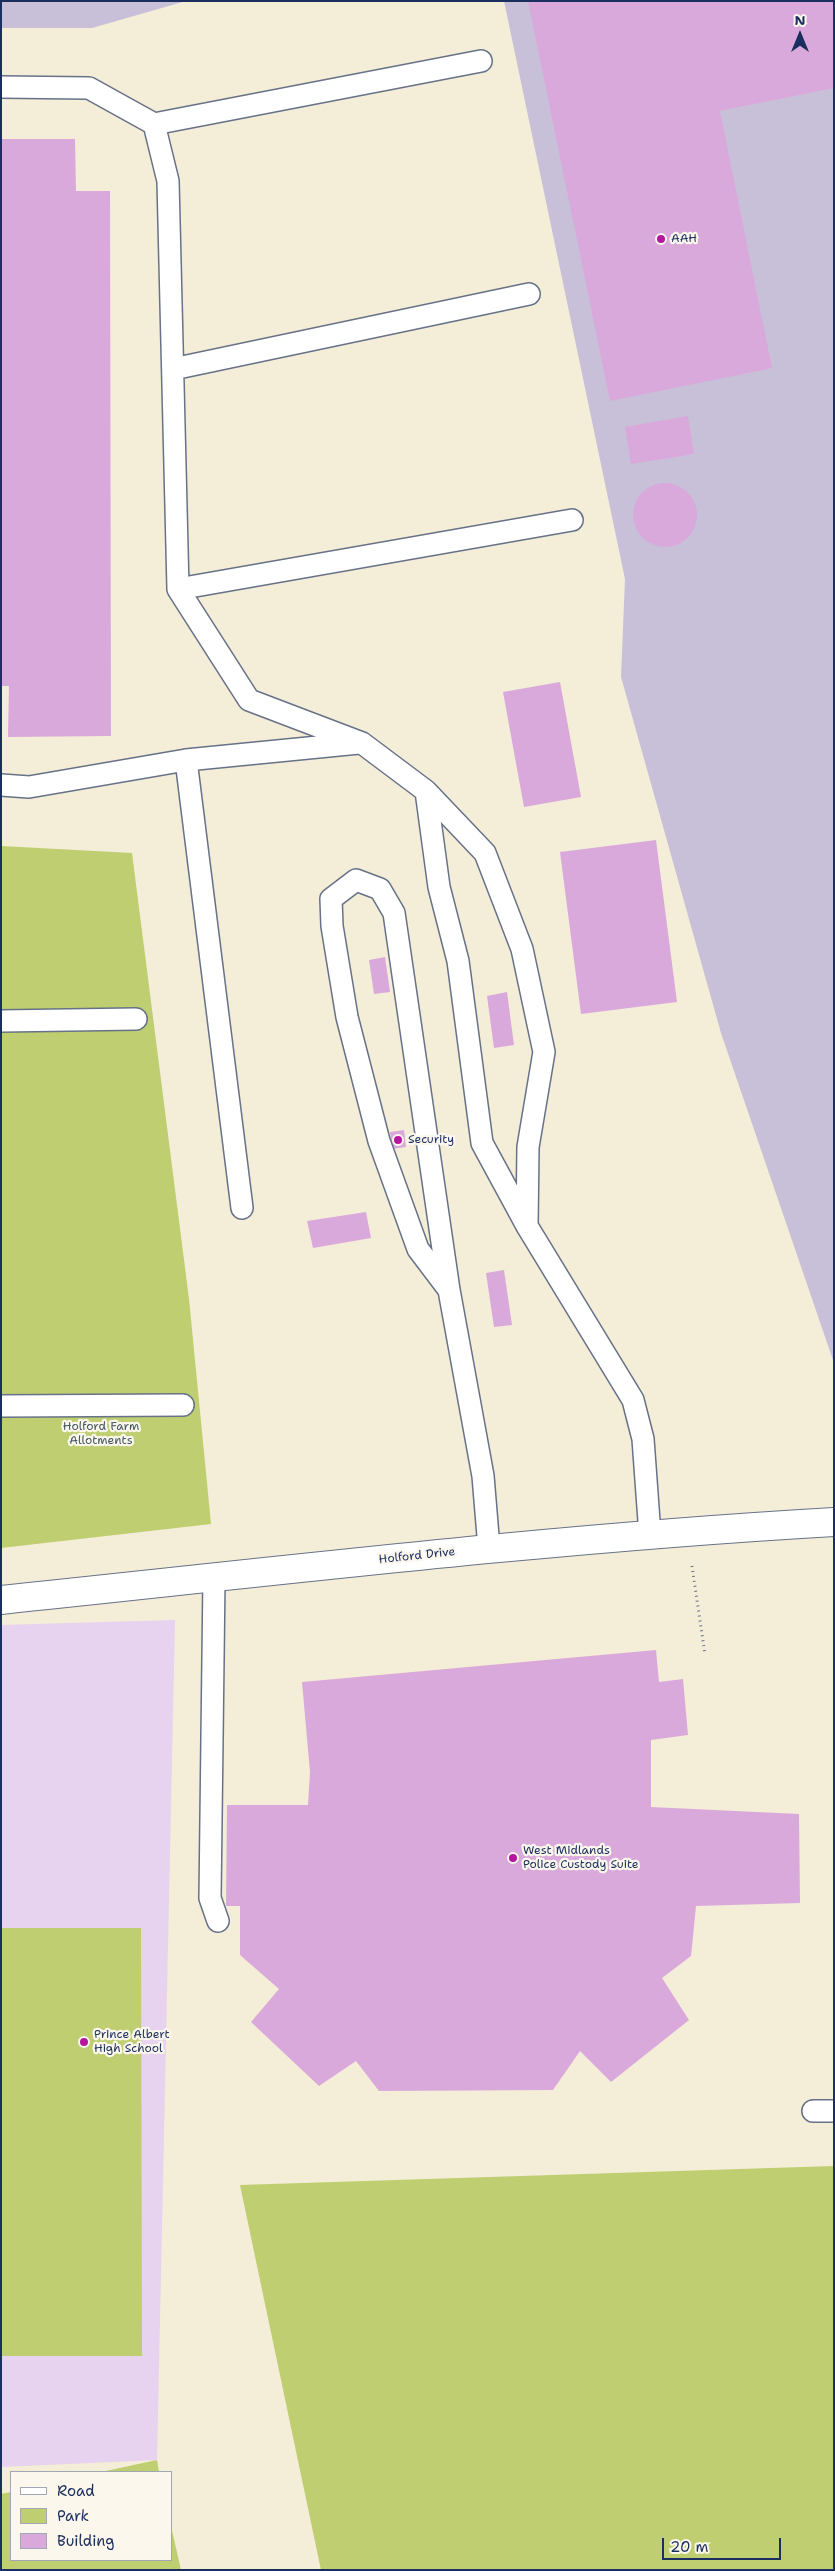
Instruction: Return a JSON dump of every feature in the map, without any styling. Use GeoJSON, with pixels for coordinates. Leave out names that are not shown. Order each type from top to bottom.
{"type":"FeatureCollection","features":[{"type":"Feature","properties":{"kind":"street","name":"Holford Drive"},"geometry":{"type":"LineString","coordinates":[[1,1600],[489,1548],[650,1535],[687,1530],[834,1522]]}},
{"type":"Feature","properties":{"kind":"lane"},"geometry":{"type":"LineString","coordinates":[[1,87],[89,88],[154,124],[481,61]]}},
{"type":"Feature","properties":{"kind":"lane"},"geometry":{"type":"LineString","coordinates":[[154,124],[168,181],[178,590],[249,700],[362,743],[426,791],[486,853],[522,950],[544,1052],[528,1147],[527,1226]]}},
{"type":"Feature","properties":{"kind":"lane"},"geometry":{"type":"LineString","coordinates":[[173,368],[529,294]]}},
{"type":"Feature","properties":{"kind":"lane"},"geometry":{"type":"LineString","coordinates":[[178,590],[572,520]]}},
{"type":"Feature","properties":{"kind":"lane"},"geometry":{"type":"LineString","coordinates":[[1,785],[29,787],[186,760],[362,743]]}},
{"type":"Feature","properties":{"kind":"lane"},"geometry":{"type":"LineString","coordinates":[[186,760],[242,1208]]}},
{"type":"Feature","properties":{"kind":"lane"},"geometry":{"type":"LineString","coordinates":[[426,791],[439,887],[458,961],[482,1143],[527,1226],[633,1400],[643,1439],[650,1535]]}},
{"type":"Feature","properties":{"kind":"lane"},"geometry":{"type":"LineString","coordinates":[[449,1290],[418,1249],[379,1141],[347,1017],[332,926],[331,899],[356,880],[380,890],[394,912],[449,1290],[483,1476],[489,1548]]}},
{"type":"Feature","properties":{"kind":"lane"},"geometry":{"type":"LineString","coordinates":[[1,1021],[136,1019]]}},
{"type":"Feature","properties":{"kind":"lane"},"geometry":{"type":"LineString","coordinates":[[1,1406],[183,1405]]}},
{"type":"Feature","properties":{"kind":"lane"},"geometry":{"type":"LineString","coordinates":[[214,1578],[210,1898],[218,1922]]}},
{"type":"Feature","properties":{"kind":"path"},"geometry":{"type":"LineString","coordinates":[[687,1530],[705,1655]]}},
{"type":"Feature","properties":{"kind":"shaded area"},"geometry":{"type":"Polygon","coordinates":[[[1,1],[186,1],[92,28],[1,28],[1,1]]]}},
{"type":"Feature","properties":{"kind":"shaded area"},"geometry":{"type":"Polygon","coordinates":[[[504,1],[834,1],[834,1363],[721,1033],[621,677],[625,579],[504,1]]]}},
{"type":"Feature","properties":{"kind":"shaded area","name":"Prince Albert High School"},"geometry":{"type":"Polygon","coordinates":[[[175,1620],[157,2460],[1,2467],[1,1625],[175,1620]]]}},
{"type":"Feature","properties":{"kind":"green space","name":"Holford Farm Allotments"},"geometry":{"type":"Polygon","coordinates":[[[1,846],[132,853],[189,1299],[211,1524],[1,1548],[1,846]]]}},
{"type":"Feature","properties":{"kind":"green space"},"geometry":{"type":"Polygon","coordinates":[[[1,1928],[141,1928],[142,2356],[1,2356],[1,1928]]]}},
{"type":"Feature","properties":{"kind":"green space"},"geometry":{"type":"Polygon","coordinates":[[[834,2166],[834,2570],[321,2570],[240,2185],[834,2166]]]}},
{"type":"Feature","properties":{"kind":"green space"},"geometry":{"type":"Polygon","coordinates":[[[157,2460],[159,2471],[106,2471],[157,2460]]]}},
{"type":"Feature","properties":{"kind":"green space"},"geometry":{"type":"Polygon","coordinates":[[[10,2492],[10,2561],[172,2561],[172,2530],[181,2570],[1,2570],[1,2494],[10,2492]]]}},
{"type":"Feature","properties":{"kind":"building","name":"AAH"},"geometry":{"type":"Polygon","coordinates":[[[528,1],[834,1],[834,88],[720,111],[772,368],[610,401],[528,1]]]}},
{"type":"Feature","properties":{"kind":"building"},"geometry":{"type":"Polygon","coordinates":[[[1,139],[75,139],[76,191],[110,191],[111,736],[8,737],[9,686],[1,686],[1,139]]]}},
{"type":"Feature","properties":{"kind":"building"},"geometry":{"type":"Polygon","coordinates":[[[688,416],[694,454],[631,464],[625,427],[688,416]]]}},
{"type":"Feature","properties":{"kind":"building"},"geometry":{"type":"Polygon","coordinates":[[[659,483],[671,483],[688,492],[695,503],[697,515],[695,527],[688,538],[671,547],[659,547],[647,542],[638,533],[633,521],[633,509],[638,497],[647,488],[659,483]]]}},
{"type":"Feature","properties":{"kind":"building"},"geometry":{"type":"Polygon","coordinates":[[[560,682],[581,797],[524,807],[503,692],[560,682]]]}},
{"type":"Feature","properties":{"kind":"building"},"geometry":{"type":"Polygon","coordinates":[[[656,840],[677,1002],[581,1014],[560,852],[656,840]]]}},
{"type":"Feature","properties":{"kind":"building"},"geometry":{"type":"Polygon","coordinates":[[[385,957],[390,992],[374,994],[369,960],[385,957]]]}},
{"type":"Feature","properties":{"kind":"building"},"geometry":{"type":"Polygon","coordinates":[[[507,992],[514,1045],[494,1048],[487,996],[507,992]]]}},
{"type":"Feature","properties":{"kind":"building","name":"Security"},"geometry":{"type":"Polygon","coordinates":[[[404,1130],[406,1147],[392,1149],[390,1132],[404,1130]]]}},
{"type":"Feature","properties":{"kind":"building"},"geometry":{"type":"Polygon","coordinates":[[[366,1212],[371,1238],[313,1248],[307,1221],[366,1212]]]}},
{"type":"Feature","properties":{"kind":"building"},"geometry":{"type":"Polygon","coordinates":[[[504,1270],[512,1325],[494,1327],[486,1273],[504,1270]]]}},
{"type":"Feature","properties":{"kind":"building","name":"West Midlands Police Custody Suite"},"geometry":{"type":"Polygon","coordinates":[[[656,1650],[659,1682],[683,1679],[688,1735],[651,1740],[651,1807],[799,1814],[800,1903],[696,1906],[691,1956],[662,1978],[689,2020],[611,2082],[580,2051],[553,2090],[379,2091],[356,2061],[319,2086],[251,2022],[279,1989],[240,1955],[240,1906],[226,1906],[227,1805],[308,1805],[310,1772],[302,1682],[656,1650]]]}},
{"type":"Feature","properties":{"kind":"place","name":"AAH"},"geometry":{"type":"Point","coordinates":[661,239]}},
{"type":"Feature","properties":{"kind":"place","name":"Security"},"geometry":{"type":"Point","coordinates":[398,1140]}},
{"type":"Feature","properties":{"kind":"place","name":"West Midlands Police Custody Suite"},"geometry":{"type":"Point","coordinates":[513,1858]}},
{"type":"Feature","properties":{"kind":"place","name":"Prince Albert High School"},"geometry":{"type":"Point","coordinates":[84,2042]}}]}
